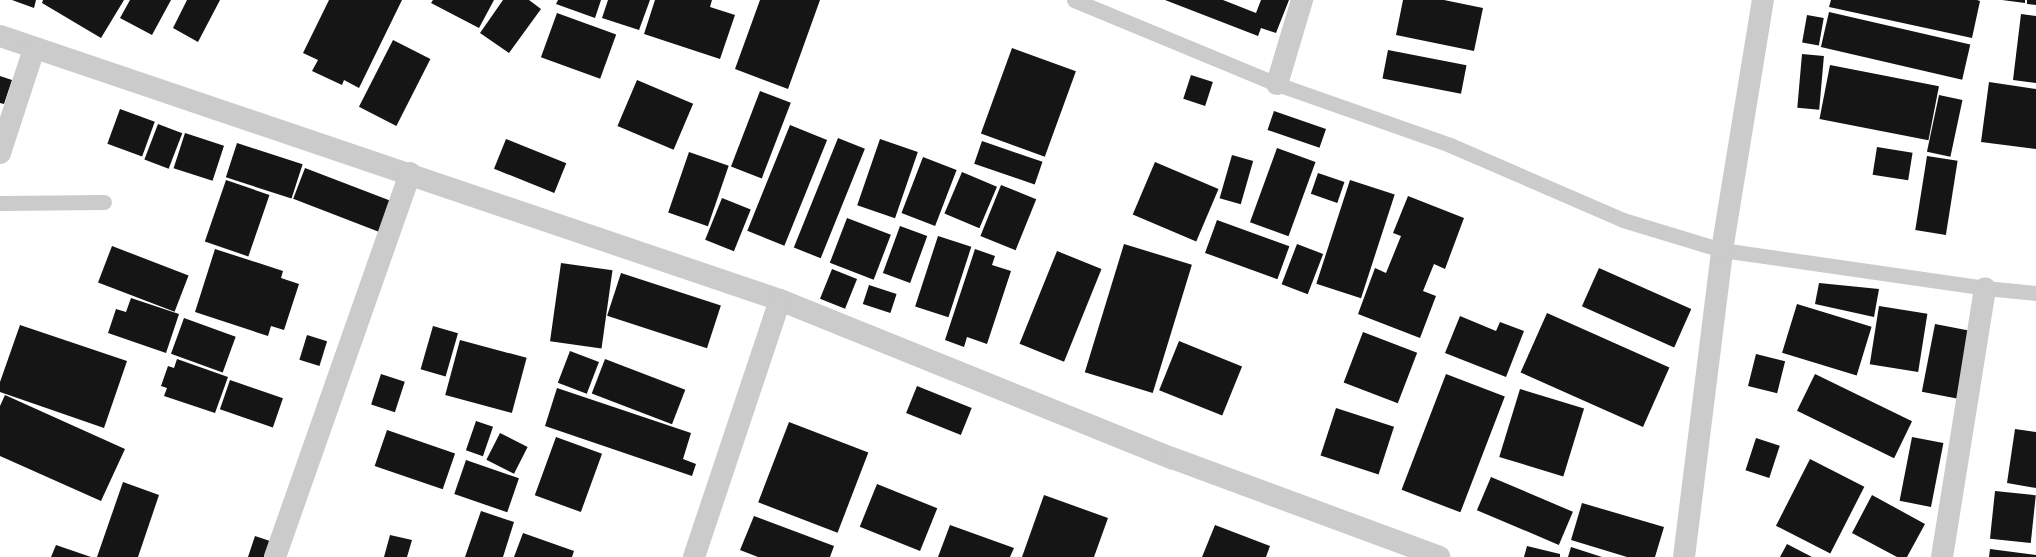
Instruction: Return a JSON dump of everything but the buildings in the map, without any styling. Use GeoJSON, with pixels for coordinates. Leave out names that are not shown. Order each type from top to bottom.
{"type":"FeatureCollection","features":[{"type":"Feature","properties":{"kind":"street"},"geometry":{"type":"LineString","coordinates":[[1277,84],[1302,0]]}},
{"type":"Feature","properties":{"kind":"street"},"geometry":{"type":"LineString","coordinates":[[1684,557],[1722,250],[1763,0]]}},
{"type":"Feature","properties":{"kind":"street"},"geometry":{"type":"LineString","coordinates":[[0,36],[34,49],[410,173],[780,300],[1172,458],[1439,557]]}},
{"type":"Feature","properties":{"kind":"street"},"geometry":{"type":"LineString","coordinates":[[0,153],[34,49]]}},
{"type":"Feature","properties":{"kind":"street"},"geometry":{"type":"LineString","coordinates":[[275,557],[410,173]]}},
{"type":"Feature","properties":{"kind":"street"},"geometry":{"type":"LineString","coordinates":[[1942,557],[1985,288]]}},
{"type":"Feature","properties":{"kind":"street"},"geometry":{"type":"LineString","coordinates":[[694,557],[780,300]]}},
{"type":"Feature","properties":{"kind":"lane"},"geometry":{"type":"LineString","coordinates":[[1074,0],[1277,84],[1450,145],[1623,220],[1722,250],[1985,288],[2036,293]]}},
{"type":"Feature","properties":{"kind":"lane"},"geometry":{"type":"LineString","coordinates":[[0,203],[104,202]]}}]}
